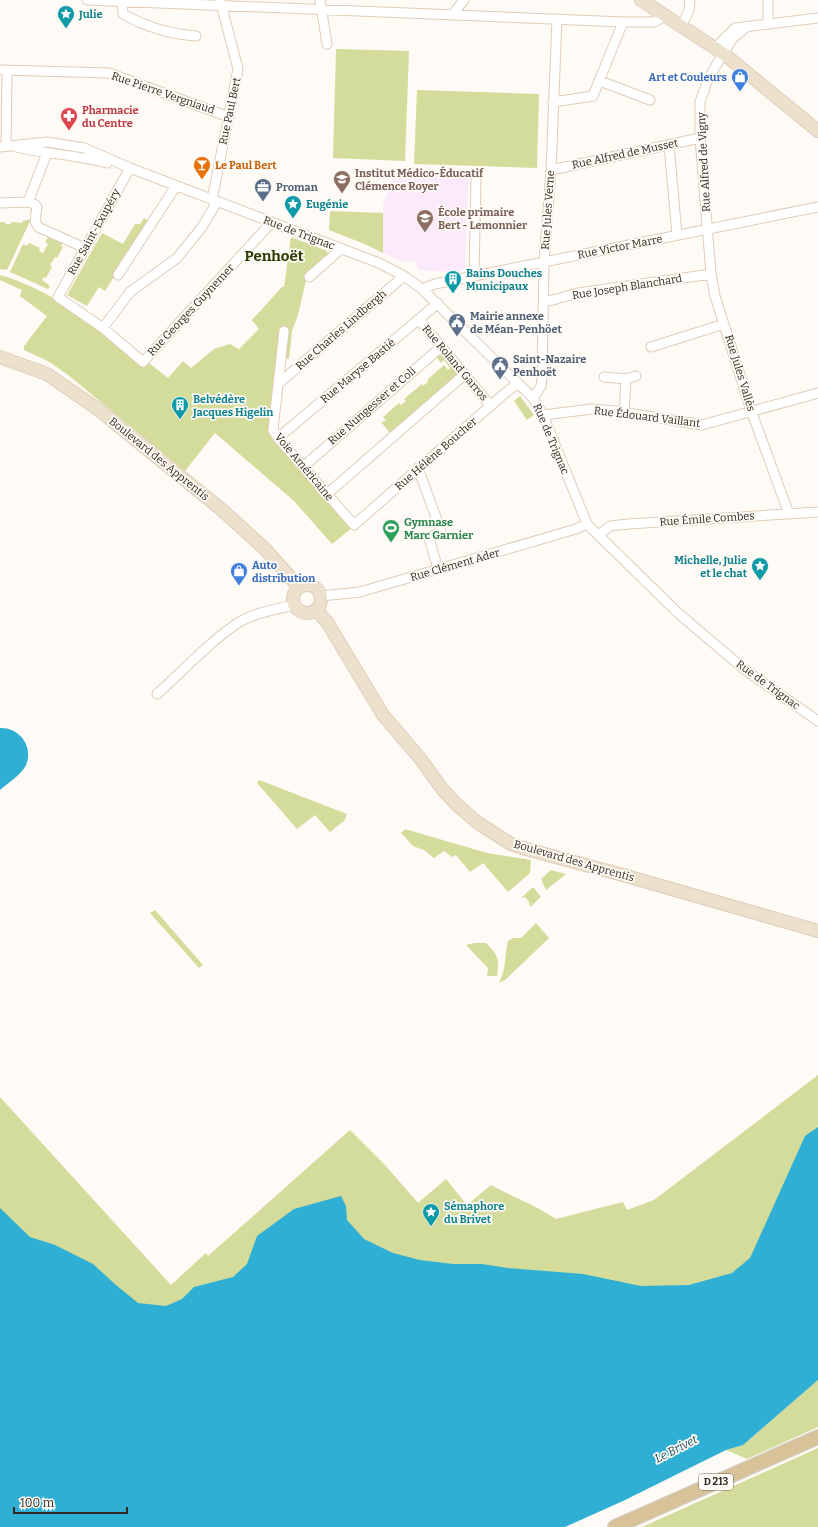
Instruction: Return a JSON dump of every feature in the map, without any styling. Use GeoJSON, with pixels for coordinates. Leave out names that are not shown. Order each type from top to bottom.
{"type":"FeatureCollection","features":[{"type":"Feature","properties":{"kind":"main road"},"geometry":{"type":"LineString","coordinates":[[646,3],[720,50],[818,131]]}},
{"type":"Feature","properties":{"kind":"main road","name":"Boulevard des Apprentis"},"geometry":{"type":"LineString","coordinates":[[0,357],[47,374],[99,410],[222,510],[264,548],[299,587]]}},
{"type":"Feature","properties":{"kind":"main road"},"geometry":{"type":"LineString","coordinates":[[303,585],[317,588],[322,596],[321,604],[316,610],[304,613],[294,605],[293,595],[299,587],[303,585]]}},
{"type":"Feature","properties":{"kind":"main road","name":"Boulevard des Apprentis"},"geometry":{"type":"LineString","coordinates":[[316,610],[326,622],[383,715],[419,757],[443,790],[457,805],[493,833],[511,844],[526,849],[818,931]]}},
{"type":"Feature","properties":{"kind":"main road","name":"D 213"},"geometry":{"type":"LineString","coordinates":[[615,1527],[818,1437]]}},
{"type":"Feature","properties":{"kind":"street"},"geometry":{"type":"LineString","coordinates":[[87,0],[220,2],[322,10],[623,22],[654,22],[667,15]]}},
{"type":"Feature","properties":{"kind":"street"},"geometry":{"type":"LineString","coordinates":[[320,0],[327,44]]}},
{"type":"Feature","properties":{"kind":"street"},"geometry":{"type":"LineString","coordinates":[[452,15],[464,0]]}},
{"type":"Feature","properties":{"kind":"street"},"geometry":{"type":"LineString","coordinates":[[682,25],[689,10],[690,0]]}},
{"type":"Feature","properties":{"kind":"street"},"geometry":{"type":"LineString","coordinates":[[768,0],[768,24]]}},
{"type":"Feature","properties":{"kind":"street"},"geometry":{"type":"LineString","coordinates":[[122,1],[123,14],[141,24],[166,32],[196,36]]}},
{"type":"Feature","properties":{"kind":"street","name":"Rue Paul Bert"},"geometry":{"type":"LineString","coordinates":[[103,328],[130,292],[177,258],[202,227],[214,201],[238,70],[220,2]]}},
{"type":"Feature","properties":{"kind":"street"},"geometry":{"type":"LineString","coordinates":[[644,21],[646,3]]}},
{"type":"Feature","properties":{"kind":"street","name":"Rue Alfred de Vigny"},"geometry":{"type":"LineString","coordinates":[[708,229],[700,138],[700,102],[720,50],[730,31],[735,28],[818,18]]}},
{"type":"Feature","properties":{"kind":"street","name":"Rue Jules Verne"},"geometry":{"type":"LineString","coordinates":[[533,398],[541,386],[542,378],[544,262],[557,19]]}},
{"type":"Feature","properties":{"kind":"street"},"geometry":{"type":"LineString","coordinates":[[553,102],[593,96],[623,22]]}},
{"type":"Feature","properties":{"kind":"street"},"geometry":{"type":"LineString","coordinates":[[4,71],[6,146]]}},
{"type":"Feature","properties":{"kind":"street","name":"Rue Pierre Vergniaud"},"geometry":{"type":"LineString","coordinates":[[4,71],[109,73],[229,117]]}},
{"type":"Feature","properties":{"kind":"street"},"geometry":{"type":"LineString","coordinates":[[600,81],[650,100]]}},
{"type":"Feature","properties":{"kind":"street","name":"Rue Alfred de Musset"},"geometry":{"type":"LineString","coordinates":[[550,170],[700,138]]}},
{"type":"Feature","properties":{"kind":"street","name":"Rue de Trignac"},"geometry":{"type":"LineString","coordinates":[[6,146],[47,142],[70,145],[98,154],[214,201],[387,267],[404,276],[438,303],[533,398],[543,415],[587,524],[690,623],[744,669],[818,721]]}},
{"type":"Feature","properties":{"kind":"street"},"geometry":{"type":"LineString","coordinates":[[669,145],[678,235]]}},
{"type":"Feature","properties":{"kind":"street","name":"Rue de Trignac"},"geometry":{"type":"LineString","coordinates":[[6,146],[85,157],[130,168]]}},
{"type":"Feature","properties":{"kind":"street"},"geometry":{"type":"LineString","coordinates":[[28,202],[48,152]]}},
{"type":"Feature","properties":{"kind":"street","name":"Rue Saint-Exupéry"},"geometry":{"type":"LineString","coordinates":[[103,328],[58,297],[130,168]]}},
{"type":"Feature","properties":{"kind":"street"},"geometry":{"type":"LineString","coordinates":[[474,276],[476,178]]}},
{"type":"Feature","properties":{"kind":"street"},"geometry":{"type":"LineString","coordinates":[[118,275],[176,186]]}},
{"type":"Feature","properties":{"kind":"street"},"geometry":{"type":"LineString","coordinates":[[0,203],[28,202],[34,204],[37,207],[35,221],[38,227],[85,248]]}},
{"type":"Feature","properties":{"kind":"street","name":"Rue Victor Marre"},"geometry":{"type":"LineString","coordinates":[[422,289],[435,284],[818,207]]}},
{"type":"Feature","properties":{"kind":"street","name":"Rue Georges Guynemer"},"geometry":{"type":"LineString","coordinates":[[103,328],[143,362],[272,222]]}},
{"type":"Feature","properties":{"kind":"street","name":"Rue Jules Vallès"},"geometry":{"type":"LineString","coordinates":[[708,229],[711,274],[715,296],[752,413],[789,514]]}},
{"type":"Feature","properties":{"kind":"street"},"geometry":{"type":"LineString","coordinates":[[309,277],[341,249]]}},
{"type":"Feature","properties":{"kind":"street","name":"Rue Joseph Blanchard"},"geometry":{"type":"LineString","coordinates":[[544,301],[578,293],[711,274]]}},
{"type":"Feature","properties":{"kind":"street","name":"Rue Charles Lindbergh"},"geometry":{"type":"LineString","coordinates":[[278,384],[404,276]]}},
{"type":"Feature","properties":{"kind":"street","name":"Rue Maryse Bastié"},"geometry":{"type":"LineString","coordinates":[[278,438],[438,303]]}},
{"type":"Feature","properties":{"kind":"street","name":"Rue Roland Garros"},"geometry":{"type":"LineString","coordinates":[[419,320],[490,405]]}},
{"type":"Feature","properties":{"kind":"street"},"geometry":{"type":"LineString","coordinates":[[650,348],[724,324]]}},
{"type":"Feature","properties":{"kind":"street","name":"Voie Américaine"},"geometry":{"type":"LineString","coordinates":[[284,330],[273,430],[278,438],[304,466],[354,526]]}},
{"type":"Feature","properties":{"kind":"street","name":"Rue Nungesser et Coli"},"geometry":{"type":"LineString","coordinates":[[304,466],[441,347]]}},
{"type":"Feature","properties":{"kind":"street"},"geometry":{"type":"LineString","coordinates":[[327,494],[464,375]]}},
{"type":"Feature","properties":{"kind":"street"},"geometry":{"type":"LineString","coordinates":[[604,377],[631,378],[624,413]]}},
{"type":"Feature","properties":{"kind":"street","name":"Rue Hélène Boucher"},"geometry":{"type":"LineString","coordinates":[[354,526],[490,405],[518,383]]}},
{"type":"Feature","properties":{"kind":"street","name":"Rue Édouard Vaillant"},"geometry":{"type":"LineString","coordinates":[[543,415],[592,409],[702,426],[818,393]]}},
{"type":"Feature","properties":{"kind":"street"},"geometry":{"type":"LineString","coordinates":[[418,468],[441,531],[429,538],[438,569]]}},
{"type":"Feature","properties":{"kind":"street","name":"Rue Émile Combes"},"geometry":{"type":"LineString","coordinates":[[599,535],[610,526],[622,524],[818,512]]}},
{"type":"Feature","properties":{"kind":"street","name":"Rue Clément Ader"},"geometry":{"type":"LineString","coordinates":[[322,596],[360,592],[576,530],[587,524]]}},
{"type":"Feature","properties":{"kind":"street"},"geometry":{"type":"LineString","coordinates":[[157,694],[227,631],[242,621],[258,614],[294,605]]}},
{"type":"Feature","properties":{"kind":"shaded area","name":"École primaire Bert - Lemonnier"},"geometry":{"type":"Polygon","coordinates":[[[396,175],[469,176],[465,270],[455,272],[419,270],[415,261],[401,261],[383,253],[383,205],[391,181],[396,175]]]}},
{"type":"Feature","properties":{"kind":"green space"},"geometry":{"type":"Polygon","coordinates":[[[336,49],[409,51],[405,161],[333,158],[336,49]]]}},
{"type":"Feature","properties":{"kind":"green space"},"geometry":{"type":"Polygon","coordinates":[[[417,90],[539,94],[537,168],[414,164],[417,90]]]}},
{"type":"Feature","properties":{"kind":"green space"},"geometry":{"type":"Polygon","coordinates":[[[330,211],[383,213],[383,253],[329,230],[330,211]]]}},
{"type":"Feature","properties":{"kind":"green space"},"geometry":{"type":"Polygon","coordinates":[[[144,218],[149,221],[144,229],[142,228],[141,230],[143,231],[105,291],[99,287],[87,306],[67,295],[102,233],[123,244],[135,224],[140,224],[144,218]]]}},
{"type":"Feature","properties":{"kind":"green space"},"geometry":{"type":"Polygon","coordinates":[[[31,219],[7,270],[0,269],[0,222],[5,222],[6,224],[11,224],[11,222],[22,223],[23,221],[31,219]]]}},
{"type":"Feature","properties":{"kind":"green space"},"geometry":{"type":"Polygon","coordinates":[[[49,235],[63,241],[61,246],[63,247],[57,258],[55,257],[50,265],[52,267],[46,278],[44,277],[42,280],[50,286],[48,289],[10,272],[23,244],[27,246],[29,243],[40,248],[39,251],[43,253],[48,244],[45,242],[49,235]]]}},
{"type":"Feature","properties":{"kind":"green space"},"geometry":{"type":"Polygon","coordinates":[[[291,237],[327,251],[328,255],[308,272],[298,315],[292,331],[289,359],[284,358],[271,430],[352,528],[332,544],[294,501],[215,433],[185,471],[68,375],[48,361],[24,350],[24,346],[47,316],[20,296],[22,290],[0,280],[0,275],[28,285],[54,298],[120,342],[168,378],[183,361],[191,368],[214,349],[230,344],[239,349],[259,329],[252,320],[282,287],[284,287],[291,237]]]}},
{"type":"Feature","properties":{"kind":"green space"},"geometry":{"type":"Polygon","coordinates":[[[441,353],[459,374],[390,433],[381,422],[386,421],[383,417],[399,403],[401,405],[406,401],[404,399],[422,384],[423,386],[428,382],[427,380],[444,365],[448,370],[450,368],[444,360],[441,363],[436,357],[441,353]]]}},
{"type":"Feature","properties":{"kind":"green space"},"geometry":{"type":"Polygon","coordinates":[[[520,396],[534,415],[527,420],[514,401],[520,396]]]}},
{"type":"Feature","properties":{"kind":"green space"},"geometry":{"type":"Polygon","coordinates":[[[259,780],[347,814],[344,821],[330,832],[315,815],[297,829],[257,783],[259,780]]]}},
{"type":"Feature","properties":{"kind":"green space"},"geometry":{"type":"Polygon","coordinates":[[[405,829],[487,853],[531,860],[530,873],[508,892],[483,863],[470,872],[456,855],[452,857],[444,851],[434,858],[424,850],[413,846],[401,833],[405,829]]]}},
{"type":"Feature","properties":{"kind":"green space"},"geometry":{"type":"Polygon","coordinates":[[[551,870],[566,874],[546,890],[541,879],[551,870]]]}},
{"type":"Feature","properties":{"kind":"green space"},"geometry":{"type":"Polygon","coordinates":[[[533,887],[541,897],[530,907],[529,902],[525,897],[521,898],[533,887]]]}},
{"type":"Feature","properties":{"kind":"green space"},"geometry":{"type":"Polygon","coordinates":[[[155,910],[203,965],[199,968],[150,913],[155,910]]]}},
{"type":"Feature","properties":{"kind":"green space"},"geometry":{"type":"Polygon","coordinates":[[[536,923],[549,938],[505,980],[499,983],[502,977],[508,941],[513,938],[521,938],[536,923]]]}},
{"type":"Feature","properties":{"kind":"green space"},"geometry":{"type":"Polygon","coordinates":[[[486,943],[496,955],[498,962],[497,976],[487,976],[488,968],[466,945],[486,943]]]}},
{"type":"Feature","properties":{"kind":"green space"},"geometry":{"type":"Polygon","coordinates":[[[818,1075],[818,1299],[0,1527],[0,1097],[171,1285],[206,1253],[208,1256],[350,1130],[385,1165],[418,1203],[446,1179],[467,1205],[491,1185],[540,1209],[556,1219],[623,1202],[627,1210],[654,1200],[818,1075]]]}},
{"type":"Feature","properties":{"kind":"green space"},"geometry":{"type":"Polygon","coordinates":[[[818,1380],[818,1427],[747,1459],[726,1450],[743,1445],[818,1380]]]}},
{"type":"Feature","properties":{"kind":"green space"},"geometry":{"type":"Polygon","coordinates":[[[818,1448],[818,1527],[642,1527],[818,1448]]]}},
{"type":"Feature","properties":{"kind":"water"},"geometry":{"type":"Polygon","coordinates":[[[0,728],[14,731],[24,740],[27,746],[28,760],[23,770],[0,790],[0,728]]]}},
{"type":"Feature","properties":{"kind":"water","name":"Le Brivet"},"geometry":{"type":"Polygon","coordinates":[[[818,1127],[818,1380],[743,1445],[726,1450],[623,1501],[565,1527],[0,1527],[0,1208],[30,1237],[55,1245],[93,1264],[138,1303],[166,1306],[182,1299],[194,1287],[233,1277],[247,1264],[257,1236],[294,1209],[341,1196],[346,1206],[347,1220],[364,1239],[393,1253],[420,1260],[453,1264],[482,1264],[508,1268],[583,1274],[641,1286],[689,1285],[732,1273],[750,1258],[805,1136],[818,1127]]]}},
{"type":"Feature","properties":{"kind":"place","name":"Julie"},"geometry":{"type":"Point","coordinates":[66,29]}},
{"type":"Feature","properties":{"kind":"place","name":"Art et Couleurs"},"geometry":{"type":"Point","coordinates":[740,92]}},
{"type":"Feature","properties":{"kind":"place","name":"Pharmacie du Centre"},"geometry":{"type":"Point","coordinates":[69,131]}},
{"type":"Feature","properties":{"kind":"place","name":"Le Paul Bert"},"geometry":{"type":"Point","coordinates":[202,180]}},
{"type":"Feature","properties":{"kind":"place","name":"Institut Médico-Éducatif Clémence Royer"},"geometry":{"type":"Point","coordinates":[342,194]}},
{"type":"Feature","properties":{"kind":"place","name":"Proman"},"geometry":{"type":"Point","coordinates":[263,202]}},
{"type":"Feature","properties":{"kind":"place","name":"Eugénie"},"geometry":{"type":"Point","coordinates":[293,219]}},
{"type":"Feature","properties":{"kind":"place","name":"École primaire Bert - Lemonnier"},"geometry":{"type":"Point","coordinates":[425,233]}},
{"type":"Feature","properties":{"kind":"place","name":"Bains Douches Municipaux"},"geometry":{"type":"Point","coordinates":[453,294]}},
{"type":"Feature","properties":{"kind":"place","name":"Mairie annexe de Méan-Penhöet"},"geometry":{"type":"Point","coordinates":[457,337]}},
{"type":"Feature","properties":{"kind":"place","name":"Saint-Nazaire Penhoët"},"geometry":{"type":"Point","coordinates":[500,380]}},
{"type":"Feature","properties":{"kind":"place","name":"Belvédère Jacques Higelin"},"geometry":{"type":"Point","coordinates":[180,420]}},
{"type":"Feature","properties":{"kind":"place","name":"Gymnase Marc Garnier"},"geometry":{"type":"Point","coordinates":[391,543]}},
{"type":"Feature","properties":{"kind":"place","name":"Michelle, Julie et le chat"},"geometry":{"type":"Point","coordinates":[760,581]}},
{"type":"Feature","properties":{"kind":"place","name":"Auto distribution"},"geometry":{"type":"Point","coordinates":[239,586]}},
{"type":"Feature","properties":{"kind":"place","name":"Sémaphore du Brivet"},"geometry":{"type":"Point","coordinates":[431,1227]}},
{"type":"Feature","properties":{"kind":"district","name":"Penhoët"},"geometry":{"type":"Point","coordinates":[274,256]}}]}
